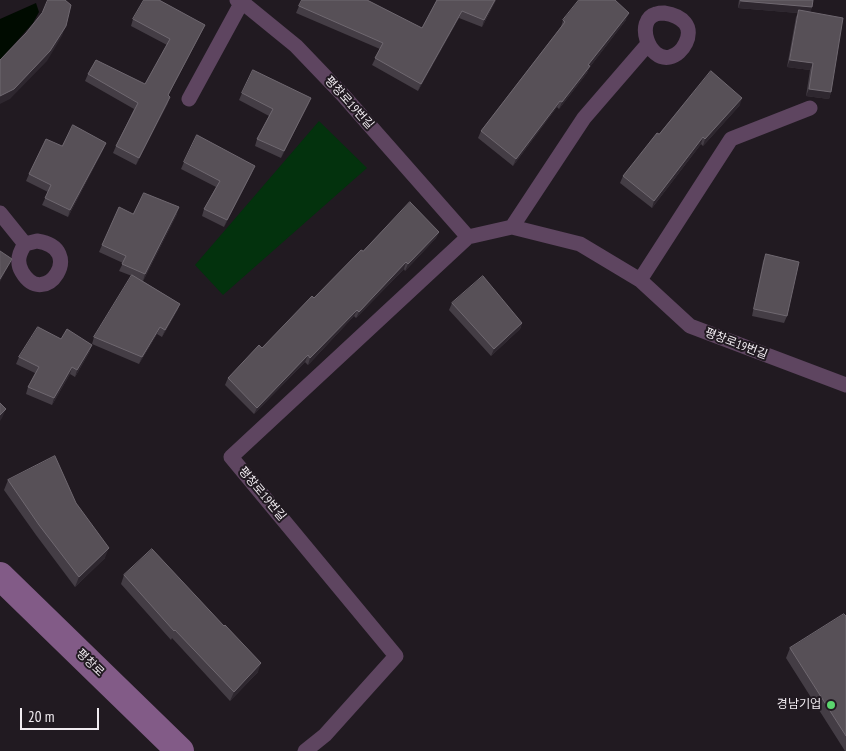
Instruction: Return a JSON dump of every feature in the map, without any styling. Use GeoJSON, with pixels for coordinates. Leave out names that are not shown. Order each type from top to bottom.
{"type":"FeatureCollection","features":[{"type":"Feature","properties":{"kind":"street","name":"평창로"},"geometry":{"type":"LineString","coordinates":[[0,576],[180,751]]}},
{"type":"Feature","properties":{"kind":"lane","name":"평창로19번길"},"geometry":{"type":"LineString","coordinates":[[189,99],[241,1],[296,46],[342,94],[468,236]]}},
{"type":"Feature","properties":{"kind":"lane"},"geometry":{"type":"LineString","coordinates":[[512,227],[584,118],[648,44]]}},
{"type":"Feature","properties":{"kind":"lane"},"geometry":{"type":"LineString","coordinates":[[640,280],[731,139],[810,108]]}},
{"type":"Feature","properties":{"kind":"lane"},"geometry":{"type":"LineString","coordinates":[[0,212],[25,244]]}},
{"type":"Feature","properties":{"kind":"lane","name":"평창로19번길"},"geometry":{"type":"LineString","coordinates":[[306,751],[325,735],[396,656],[231,457],[468,236],[512,227],[580,244],[640,280],[690,326],[846,385]]}},
{"type":"Feature","properties":{"kind":"green space"},"geometry":{"type":"Polygon","coordinates":[[[319,121],[367,168],[223,295],[195,265],[319,121]]]}},
{"type":"Feature","properties":{"kind":"shaded area"},"geometry":{"type":"Polygon","coordinates":[[[36,3],[39,12],[33,23],[0,60],[0,19],[36,3]]]}},
{"type":"Feature","properties":{"kind":"building"},"geometry":{"type":"Polygon","coordinates":[[[48,0],[65,0],[71,5],[66,26],[50,51],[14,89],[0,96],[0,60],[42,13],[48,0]]]}},
{"type":"Feature","properties":{"kind":"building"},"geometry":{"type":"Polygon","coordinates":[[[144,0],[159,0],[205,25],[168,95],[170,97],[139,158],[116,146],[138,103],[88,74],[96,60],[145,84],[170,39],[133,19],[144,0]]]}},
{"type":"Feature","properties":{"kind":"building"},"geometry":{"type":"Polygon","coordinates":[[[302,0],[367,0],[422,28],[437,0],[495,0],[484,20],[462,11],[421,84],[375,58],[383,43],[299,6],[302,0]]]}},
{"type":"Feature","properties":{"kind":"building"},"geometry":{"type":"Polygon","coordinates":[[[579,0],[615,0],[629,13],[588,65],[590,66],[562,102],[560,101],[516,159],[481,131],[565,22],[563,20],[579,0]]]}},
{"type":"Feature","properties":{"kind":"building"},"geometry":{"type":"Polygon","coordinates":[[[741,0],[813,0],[812,7],[741,0]]]}},
{"type":"Feature","properties":{"kind":"building"},"geometry":{"type":"Polygon","coordinates":[[[799,10],[843,18],[831,92],[809,89],[813,63],[790,60],[799,10]]]}},
{"type":"Feature","properties":{"kind":"building"},"geometry":{"type":"Polygon","coordinates":[[[253,70],[311,98],[284,151],[257,139],[273,109],[242,93],[253,70]]]}},
{"type":"Feature","properties":{"kind":"building"},"geometry":{"type":"Polygon","coordinates":[[[711,71],[742,98],[705,139],[703,137],[654,201],[623,176],[657,133],[659,134],[711,71]]]}},
{"type":"Feature","properties":{"kind":"building"},"geometry":{"type":"Polygon","coordinates":[[[73,125],[106,143],[70,210],[45,198],[51,185],[29,174],[46,139],[62,146],[73,125]]]}},
{"type":"Feature","properties":{"kind":"building"},"geometry":{"type":"Polygon","coordinates":[[[197,135],[255,166],[227,220],[204,209],[220,181],[184,162],[197,135]]]}},
{"type":"Feature","properties":{"kind":"building"},"geometry":{"type":"Polygon","coordinates":[[[144,193],[179,207],[145,274],[122,264],[126,256],[102,245],[119,207],[133,214],[144,193]]]}},
{"type":"Feature","properties":{"kind":"building"},"geometry":{"type":"Polygon","coordinates":[[[410,202],[439,232],[408,264],[406,262],[359,312],[357,310],[310,358],[308,355],[257,408],[228,378],[259,345],[262,348],[312,296],[314,298],[361,250],[363,251],[410,202]]]}},
{"type":"Feature","properties":{"kind":"building"},"geometry":{"type":"Polygon","coordinates":[[[0,251],[12,259],[0,279],[0,251]]]}},
{"type":"Feature","properties":{"kind":"building"},"geometry":{"type":"Polygon","coordinates":[[[766,254],[799,262],[787,316],[754,309],[766,254]]]}},
{"type":"Feature","properties":{"kind":"building"},"geometry":{"type":"Polygon","coordinates":[[[132,275],[180,304],[165,330],[160,327],[142,357],[94,337],[132,275]]]}},
{"type":"Feature","properties":{"kind":"building"},"geometry":{"type":"Polygon","coordinates":[[[483,276],[522,323],[494,349],[452,303],[483,276]]]}},
{"type":"Feature","properties":{"kind":"building"},"geometry":{"type":"Polygon","coordinates":[[[38,327],[61,339],[67,329],[92,345],[77,370],[72,367],[54,398],[28,387],[39,367],[19,357],[38,327]]]}},
{"type":"Feature","properties":{"kind":"building"},"geometry":{"type":"Polygon","coordinates":[[[0,403],[6,409],[0,415],[0,403]]]}},
{"type":"Feature","properties":{"kind":"building"},"geometry":{"type":"Polygon","coordinates":[[[55,456],[76,503],[109,548],[79,577],[39,525],[8,480],[55,456]]]}},
{"type":"Feature","properties":{"kind":"building"},"geometry":{"type":"Polygon","coordinates":[[[152,549],[261,663],[234,692],[174,631],[124,575],[152,549]]]}},
{"type":"Feature","properties":{"kind":"building","name":"경남기업"},"geometry":{"type":"Polygon","coordinates":[[[844,614],[846,616],[846,736],[790,648],[844,614]]]}},
{"type":"Feature","properties":{"kind":"place","name":"경남기업"},"geometry":{"type":"Point","coordinates":[831,705]}}]}
